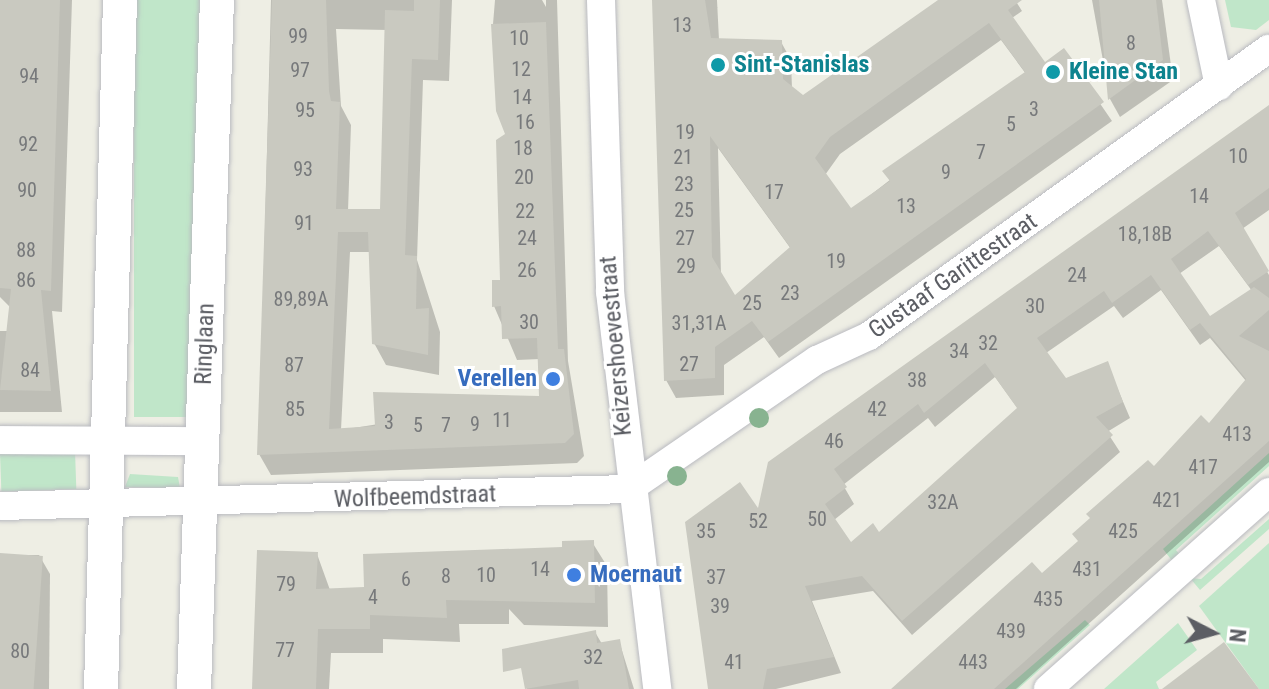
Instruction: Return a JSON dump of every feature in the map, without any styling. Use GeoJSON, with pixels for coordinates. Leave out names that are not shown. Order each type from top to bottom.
{"type":"FeatureCollection","features":[{"type":"Feature","properties":{"kind":"street"},"geometry":{"type":"LineString","coordinates":[[101,689],[120,0]]}},
{"type":"Feature","properties":{"kind":"street","name":"Ringlaan"},"geometry":{"type":"LineString","coordinates":[[194,689],[217,0]]}},
{"type":"Feature","properties":{"kind":"street","name":"Keizershoevestraat"},"geometry":{"type":"LineString","coordinates":[[601,0],[610,292],[629,489],[657,689]]}},
{"type":"Feature","properties":{"kind":"street"},"geometry":{"type":"LineString","coordinates":[[1201,0],[1219,86]]}},
{"type":"Feature","properties":{"kind":"street","name":"Gustaaf Garittestraat"},"geometry":{"type":"LineString","coordinates":[[629,489],[817,360],[869,336],[1269,49]]}},
{"type":"Feature","properties":{"kind":"street"},"geometry":{"type":"LineString","coordinates":[[0,440],[202,441]]}},
{"type":"Feature","properties":{"kind":"street","name":"Wolfbeemdstraat"},"geometry":{"type":"LineString","coordinates":[[0,506],[200,505],[629,489]]}},
{"type":"Feature","properties":{"kind":"street"},"geometry":{"type":"LineString","coordinates":[[1048,689],[1269,492]]}},
{"type":"Feature","properties":{"kind":"green space"},"geometry":{"type":"Polygon","coordinates":[[[134,0],[201,0],[201,417],[134,417],[134,0]]]}},
{"type":"Feature","properties":{"kind":"green space"},"geometry":{"type":"Polygon","coordinates":[[[1225,0],[1269,0],[1269,20],[1256,30],[1231,27],[1225,0]]]}},
{"type":"Feature","properties":{"kind":"green space"},"geometry":{"type":"Polygon","coordinates":[[[75,451],[76,489],[1,492],[0,454],[75,451]]]}},
{"type":"Feature","properties":{"kind":"green space"},"geometry":{"type":"Polygon","coordinates":[[[1269,453],[1269,466],[1176,550],[1181,556],[1173,562],[1163,549],[1269,453]]]}},
{"type":"Feature","properties":{"kind":"green space"},"geometry":{"type":"Polygon","coordinates":[[[130,474],[178,477],[180,488],[125,487],[130,474]]]}},
{"type":"Feature","properties":{"kind":"green space"},"geometry":{"type":"Polygon","coordinates":[[[1269,519],[1269,529],[1200,590],[1190,578],[1201,579],[1269,519]]]}},
{"type":"Feature","properties":{"kind":"green space"},"geometry":{"type":"Polygon","coordinates":[[[1269,543],[1269,689],[1259,689],[1199,606],[1269,543]]]}},
{"type":"Feature","properties":{"kind":"green space"},"geometry":{"type":"Polygon","coordinates":[[[1085,620],[1090,625],[1018,689],[1005,689],[1085,620]]]}},
{"type":"Feature","properties":{"kind":"green space"},"geometry":{"type":"Polygon","coordinates":[[[1178,623],[1197,650],[1156,682],[1159,689],[1104,689],[1178,623]]]}},
{"type":"Feature","properties":{"kind":"building"},"geometry":{"type":"Polygon","coordinates":[[[0,0],[60,0],[51,291],[41,290],[51,391],[0,390],[11,289],[0,288],[0,0]]]}},
{"type":"Feature","properties":{"kind":"building"},"geometry":{"type":"Polygon","coordinates":[[[272,0],[326,0],[329,91],[331,101],[340,102],[336,209],[380,209],[385,10],[414,11],[414,0],[440,0],[438,60],[412,59],[405,255],[417,256],[416,309],[429,308],[428,355],[372,344],[368,232],[338,232],[329,429],[375,426],[373,392],[539,396],[537,338],[502,339],[501,306],[492,307],[492,280],[500,280],[496,140],[505,134],[496,111],[491,24],[546,22],[558,349],[564,349],[574,434],[565,443],[257,455],[272,0]]]}},
{"type":"Feature","properties":{"kind":"building"},"geometry":{"type":"Polygon","coordinates":[[[652,0],[705,0],[711,38],[782,40],[783,79],[803,95],[938,0],[1022,0],[1008,10],[1045,62],[1064,48],[1104,102],[768,342],[752,321],[715,347],[715,378],[664,381],[652,0]],[[989,23],[830,137],[815,158],[851,208],[890,181],[882,171],[1025,72],[989,23]],[[710,136],[712,257],[735,295],[790,247],[710,136]]]}},
{"type":"Feature","properties":{"kind":"building"},"geometry":{"type":"Polygon","coordinates":[[[1099,0],[1156,0],[1163,60],[1108,100],[1099,0]]]}},
{"type":"Feature","properties":{"kind":"building"},"geometry":{"type":"Polygon","coordinates":[[[1269,105],[1269,188],[1235,213],[1269,271],[1248,285],[1208,231],[1171,259],[1210,316],[1254,287],[1269,298],[1269,310],[1239,336],[1269,351],[1269,441],[994,689],[891,689],[1032,562],[1042,573],[1078,541],[1072,534],[1090,518],[1086,514],[1148,460],[1154,466],[1201,415],[1209,423],[1246,379],[1200,323],[1190,330],[1151,275],[1112,303],[1104,291],[1037,338],[1066,378],[1108,361],[1123,402],[1096,417],[1113,435],[902,621],[862,576],[805,586],[834,657],[767,669],[763,689],[708,689],[685,522],[740,482],[758,508],[768,462],[1269,105]],[[985,363],[924,413],[918,404],[834,469],[847,487],[825,504],[851,542],[873,523],[879,532],[1017,408],[985,363]]]}},
{"type":"Feature","properties":{"kind":"building"},"geometry":{"type":"Polygon","coordinates":[[[594,540],[595,603],[446,600],[447,618],[370,615],[370,629],[318,629],[316,689],[252,689],[257,550],[318,552],[316,589],[364,587],[363,554],[562,547],[562,541],[594,540]]]}},
{"type":"Feature","properties":{"kind":"building"},"geometry":{"type":"Polygon","coordinates":[[[0,553],[43,556],[34,689],[0,689],[0,553]]]}},
{"type":"Feature","properties":{"kind":"building"},"geometry":{"type":"Polygon","coordinates":[[[596,630],[597,643],[620,639],[629,689],[579,689],[578,680],[525,689],[521,668],[503,672],[502,649],[596,630]]]}},
{"type":"Feature","properties":{"kind":"building"},"geometry":{"type":"Polygon","coordinates":[[[1224,642],[1259,689],[1162,689],[1224,642]]]}},
{"type":"Feature","properties":{"kind":"place","name":"Sint-Stanislas"},"geometry":{"type":"Point","coordinates":[718,65]}},
{"type":"Feature","properties":{"kind":"place","name":"Kleine Stan"},"geometry":{"type":"Point","coordinates":[1053,72]}},
{"type":"Feature","properties":{"kind":"place","name":"Verellen"},"geometry":{"type":"Point","coordinates":[553,379]}},
{"type":"Feature","properties":{"kind":"place","name":"Moernaut"},"geometry":{"type":"Point","coordinates":[574,575]}}]}
